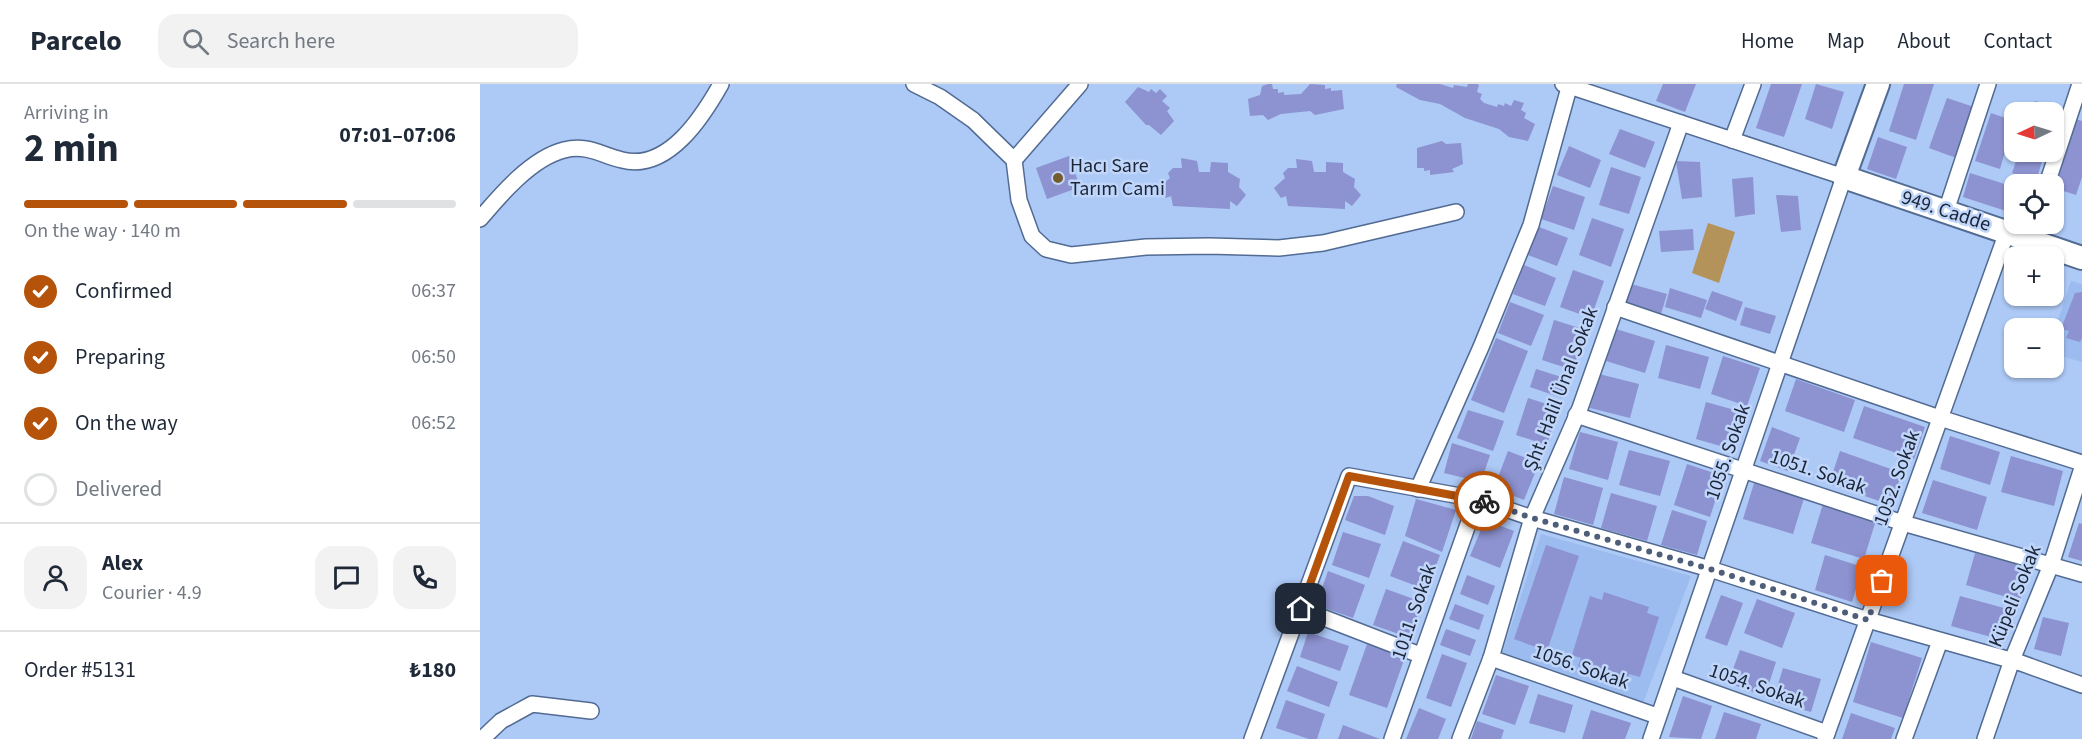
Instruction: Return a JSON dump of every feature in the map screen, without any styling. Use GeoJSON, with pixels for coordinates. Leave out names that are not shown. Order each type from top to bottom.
{"type":"FeatureCollection","features":[{"type":"Feature","properties":{"kind":"street"},"geometry":{"type":"LineString","coordinates":[[480,219],[533,166],[550,155],[580,148],[596,150],[623,160],[637,161],[657,155],[674,145],[698,122],[721,84]]}},
{"type":"Feature","properties":{"kind":"street"},"geometry":{"type":"LineString","coordinates":[[914,84],[940,97],[973,120],[1014,160],[1019,200],[1032,236],[1046,249],[1071,255],[1146,247],[1279,248],[1323,243],[1456,212]]}},
{"type":"Feature","properties":{"kind":"street"},"geometry":{"type":"LineString","coordinates":[[1014,160],[1080,84]]}},
{"type":"Feature","properties":{"kind":"street"},"geometry":{"type":"LineString","coordinates":[[1732,140],[1753,84]]}},
{"type":"Feature","properties":{"kind":"street"},"geometry":{"type":"LineString","coordinates":[[1946,211],[1988,84]]}},
{"type":"Feature","properties":{"kind":"street"},"geometry":{"type":"LineString","coordinates":[[2050,174],[2080,84]]}},
{"type":"Feature","properties":{"kind":"street"},"geometry":{"type":"LineString","coordinates":[[1418,489],[1481,347],[1531,225],[1568,85],[1844,177],[1873,85]]}},
{"type":"Feature","properties":{"kind":"street","name":"Şht. Halil Ünal Sokak"},"geometry":{"type":"LineString","coordinates":[[1461,739],[1491,658],[1532,518],[1576,415],[1681,123]]}},
{"type":"Feature","properties":{"kind":"street","name":"949. Cadde"},"geometry":{"type":"LineString","coordinates":[[1844,177],[2004,231]]}},
{"type":"Feature","properties":{"kind":"street","name":"1055. Sokak"},"geometry":{"type":"LineString","coordinates":[[1651,739],[1844,177]]}},
{"type":"Feature","properties":{"kind":"street","name":"1052. Sokak"},"geometry":{"type":"LineString","coordinates":[[1826,736],[2006,234]]}},
{"type":"Feature","properties":{"kind":"street","name":"949. Cadde"},"geometry":{"type":"LineString","coordinates":[[2037,234],[2082,258]]}},
{"type":"Feature","properties":{"kind":"street"},"geometry":{"type":"LineString","coordinates":[[1615,307],[1940,418],[2082,463]]}},
{"type":"Feature","properties":{"kind":"street","name":"1051. Sokak"},"geometry":{"type":"LineString","coordinates":[[1576,415],[1903,523],[2082,574]]}},
{"type":"Feature","properties":{"kind":"street","name":"Küpeli Sokak"},"geometry":{"type":"LineString","coordinates":[[1985,739],[2012,660],[2051,565],[2082,468]]}},
{"type":"Feature","properties":{"kind":"street"},"geometry":{"type":"LineString","coordinates":[[1252,739],[1349,476],[1477,499],[1532,518],[1710,569],[1868,620],[2012,660],[2082,685]]}},
{"type":"Feature","properties":{"kind":"street","name":"1011. Sokak"},"geometry":{"type":"LineString","coordinates":[[1392,739],[1477,499]]}},
{"type":"Feature","properties":{"kind":"street"},"geometry":{"type":"LineString","coordinates":[[1301,609],[1420,655]]}},
{"type":"Feature","properties":{"kind":"street"},"geometry":{"type":"LineString","coordinates":[[1904,739],[1940,641]]}},
{"type":"Feature","properties":{"kind":"street","name":"1056. Sokak"},"geometry":{"type":"LineString","coordinates":[[1491,658],[1658,716]]}},
{"type":"Feature","properties":{"kind":"street","name":"1054. Sokak"},"geometry":{"type":"LineString","coordinates":[[1673,678],[1826,736]]}},
{"type":"Feature","properties":{"kind":"street"},"geometry":{"type":"LineString","coordinates":[[482,739],[501,721],[532,704],[591,711]]}},
{"type":"Feature","properties":{"kind":"shaded area"},"geometry":{"type":"Polygon","coordinates":[[[1708,223],[1735,232],[1719,283],[1692,273],[1708,223]]]}},
{"type":"Feature","properties":{"kind":"shaded area"},"geometry":{"type":"Polygon","coordinates":[[[2071,281],[2082,284],[2082,362],[2064,357],[2064,318],[2059,318],[2071,281]]]}},
{"type":"Feature","properties":{"kind":"shaded area"},"geometry":{"type":"Polygon","coordinates":[[[1541,534],[1691,576],[1643,703],[1502,654],[1541,534]]]}},
{"type":"Feature","properties":{"kind":"building"},"geometry":{"type":"Polygon","coordinates":[[[1272,84],[1273,89],[1278,89],[1278,93],[1284,92],[1284,95],[1301,94],[1310,84],[1325,85],[1325,89],[1331,88],[1331,91],[1342,90],[1344,109],[1315,115],[1310,111],[1281,114],[1268,120],[1263,115],[1250,116],[1248,99],[1260,95],[1262,86],[1272,84]]]}},
{"type":"Feature","properties":{"kind":"building"},"geometry":{"type":"Polygon","coordinates":[[[1397,84],[1440,84],[1453,88],[1454,85],[1467,87],[1468,84],[1477,84],[1479,85],[1477,92],[1482,94],[1480,99],[1484,103],[1497,107],[1498,104],[1504,106],[1505,103],[1511,106],[1514,100],[1524,103],[1521,110],[1526,113],[1524,118],[1535,124],[1528,141],[1509,137],[1499,129],[1465,118],[1440,104],[1420,100],[1396,87],[1397,84]]]}},
{"type":"Feature","properties":{"kind":"building"},"geometry":{"type":"Polygon","coordinates":[[[1663,84],[1696,84],[1685,112],[1656,101],[1663,84]]]}},
{"type":"Feature","properties":{"kind":"building"},"geometry":{"type":"Polygon","coordinates":[[[1771,84],[1802,84],[1784,137],[1756,128],[1771,84]]]}},
{"type":"Feature","properties":{"kind":"building"},"geometry":{"type":"Polygon","coordinates":[[[1816,84],[1844,92],[1832,129],[1805,119],[1816,84]]]}},
{"type":"Feature","properties":{"kind":"building"},"geometry":{"type":"Polygon","coordinates":[[[1904,84],[1934,84],[1916,140],[1889,131],[1904,84]]]}},
{"type":"Feature","properties":{"kind":"building"},"geometry":{"type":"Polygon","coordinates":[[[1138,87],[1149,92],[1151,89],[1156,93],[1160,89],[1167,96],[1162,101],[1170,108],[1167,111],[1174,121],[1161,135],[1146,125],[1125,102],[1138,87]]]}},
{"type":"Feature","properties":{"kind":"building"},"geometry":{"type":"Polygon","coordinates":[[[1947,98],[1977,108],[1959,159],[1929,148],[1947,98]]]}},
{"type":"Feature","properties":{"kind":"building"},"geometry":{"type":"Polygon","coordinates":[[[1991,113],[2004,118],[2004,155],[2000,169],[1975,161],[1991,113]]]}},
{"type":"Feature","properties":{"kind":"building"},"geometry":{"type":"Polygon","coordinates":[[[2076,119],[2082,121],[2082,177],[2076,195],[2064,191],[2064,174],[2058,174],[2076,119]]]}},
{"type":"Feature","properties":{"kind":"building"},"geometry":{"type":"Polygon","coordinates":[[[1620,129],[1655,142],[1645,168],[1609,154],[1620,129]]]}},
{"type":"Feature","properties":{"kind":"building"},"geometry":{"type":"Polygon","coordinates":[[[1878,137],[1907,147],[1896,179],[1867,169],[1878,137]]]}},
{"type":"Feature","properties":{"kind":"building"},"geometry":{"type":"Polygon","coordinates":[[[1442,141],[1446,144],[1461,143],[1463,164],[1452,169],[1454,172],[1430,175],[1430,170],[1424,171],[1424,168],[1417,168],[1417,148],[1442,141]]]}},
{"type":"Feature","properties":{"kind":"building"},"geometry":{"type":"Polygon","coordinates":[[[1569,146],[1601,160],[1590,188],[1557,175],[1569,146]]]}},
{"type":"Feature","properties":{"kind":"building","name":"Hacı Sare Tarım Cami"},"geometry":{"type":"Polygon","coordinates":[[[1069,156],[1080,187],[1047,199],[1036,168],[1069,156]]]}},
{"type":"Feature","properties":{"kind":"building"},"geometry":{"type":"Polygon","coordinates":[[[1181,158],[1197,161],[1199,172],[1210,172],[1211,162],[1228,163],[1228,172],[1240,179],[1239,187],[1246,195],[1237,206],[1230,201],[1230,209],[1173,206],[1171,196],[1166,198],[1159,187],[1170,178],[1168,173],[1173,168],[1182,168],[1181,158]]]}},
{"type":"Feature","properties":{"kind":"building"},"geometry":{"type":"Polygon","coordinates":[[[1296,159],[1312,161],[1314,172],[1326,172],[1326,162],[1343,163],[1343,172],[1355,179],[1354,187],[1361,195],[1352,206],[1345,201],[1345,209],[1288,206],[1286,196],[1281,198],[1274,188],[1285,178],[1283,173],[1288,168],[1297,168],[1296,159]]]}},
{"type":"Feature","properties":{"kind":"building"},"geometry":{"type":"Polygon","coordinates":[[[1676,161],[1700,162],[1702,197],[1682,199],[1676,161]]]}},
{"type":"Feature","properties":{"kind":"building"},"geometry":{"type":"Polygon","coordinates":[[[2016,162],[2042,162],[2038,174],[2012,173],[2016,162]]]}},
{"type":"Feature","properties":{"kind":"building"},"geometry":{"type":"Polygon","coordinates":[[[1611,167],[1641,177],[1629,214],[1599,205],[1611,167]]]}},
{"type":"Feature","properties":{"kind":"building"},"geometry":{"type":"Polygon","coordinates":[[[1970,173],[2004,184],[2004,210],[1963,197],[1970,173]]]}},
{"type":"Feature","properties":{"kind":"building"},"geometry":{"type":"Polygon","coordinates":[[[1753,177],[1755,214],[1735,217],[1732,179],[1753,177]]]}},
{"type":"Feature","properties":{"kind":"building"},"geometry":{"type":"Polygon","coordinates":[[[1553,186],[1585,197],[1574,230],[1541,219],[1553,186]]]}},
{"type":"Feature","properties":{"kind":"building"},"geometry":{"type":"Polygon","coordinates":[[[1776,195],[1798,196],[1801,230],[1781,232],[1776,195]]]}},
{"type":"Feature","properties":{"kind":"building"},"geometry":{"type":"Polygon","coordinates":[[[1592,218],[1624,229],[1611,267],[1579,255],[1592,218]]]}},
{"type":"Feature","properties":{"kind":"building"},"geometry":{"type":"Polygon","coordinates":[[[1539,227],[1568,238],[1557,266],[1528,255],[1539,227]]]}},
{"type":"Feature","properties":{"kind":"building"},"geometry":{"type":"Polygon","coordinates":[[[1693,229],[1694,250],[1661,252],[1659,231],[1693,229]]]}},
{"type":"Feature","properties":{"kind":"building"},"geometry":{"type":"Polygon","coordinates":[[[1524,265],[1556,278],[1545,306],[1513,294],[1524,265]]]}},
{"type":"Feature","properties":{"kind":"building"},"geometry":{"type":"Polygon","coordinates":[[[1573,270],[1604,281],[1591,318],[1560,307],[1573,270]]]}},
{"type":"Feature","properties":{"kind":"building"},"geometry":{"type":"Polygon","coordinates":[[[1631,284],[1667,294],[1661,314],[1626,304],[1631,284]]]}},
{"type":"Feature","properties":{"kind":"building"},"geometry":{"type":"Polygon","coordinates":[[[1670,288],[1707,300],[1701,318],[1665,307],[1670,288]]]}},
{"type":"Feature","properties":{"kind":"building"},"geometry":{"type":"Polygon","coordinates":[[[1712,291],[1743,302],[1736,321],[1705,309],[1712,291]]]}},
{"type":"Feature","properties":{"kind":"building"},"geometry":{"type":"Polygon","coordinates":[[[2082,292],[2082,338],[2080,342],[2066,338],[2069,331],[2064,330],[2064,321],[2075,293],[2082,292]]]}},
{"type":"Feature","properties":{"kind":"building"},"geometry":{"type":"Polygon","coordinates":[[[1510,302],[1544,315],[1531,346],[1498,333],[1510,302]]]}},
{"type":"Feature","properties":{"kind":"building"},"geometry":{"type":"Polygon","coordinates":[[[1745,307],[1776,316],[1770,334],[1740,325],[1745,307]]]}},
{"type":"Feature","properties":{"kind":"building"},"geometry":{"type":"Polygon","coordinates":[[[1554,320],[1586,330],[1573,370],[1542,360],[1554,320]]]}},
{"type":"Feature","properties":{"kind":"building"},"geometry":{"type":"Polygon","coordinates":[[[1616,329],[1655,341],[1645,373],[1606,361],[1616,329]]]}},
{"type":"Feature","properties":{"kind":"building"},"geometry":{"type":"Polygon","coordinates":[[[1496,338],[1528,351],[1504,413],[1471,400],[1496,338]]]}},
{"type":"Feature","properties":{"kind":"building"},"geometry":{"type":"Polygon","coordinates":[[[1666,345],[1709,357],[1700,389],[1658,378],[1666,345]]]}},
{"type":"Feature","properties":{"kind":"building"},"geometry":{"type":"Polygon","coordinates":[[[1723,356],[1760,368],[1747,406],[1711,394],[1723,356]]]}},
{"type":"Feature","properties":{"kind":"building"},"geometry":{"type":"Polygon","coordinates":[[[1536,369],[1568,379],[1562,398],[1530,387],[1536,369]]]}},
{"type":"Feature","properties":{"kind":"building"},"geometry":{"type":"Polygon","coordinates":[[[1599,374],[1639,384],[1630,418],[1590,408],[1599,374]]]}},
{"type":"Feature","properties":{"kind":"building"},"geometry":{"type":"Polygon","coordinates":[[[1796,379],[1855,400],[1844,432],[1785,411],[1796,379]]]}},
{"type":"Feature","properties":{"kind":"building"},"geometry":{"type":"Polygon","coordinates":[[[1528,398],[1559,408],[1547,445],[1516,435],[1528,398]]]}},
{"type":"Feature","properties":{"kind":"building"},"geometry":{"type":"Polygon","coordinates":[[[1706,402],[1742,412],[1731,449],[1696,439],[1706,402]]]}},
{"type":"Feature","properties":{"kind":"building"},"geometry":{"type":"Polygon","coordinates":[[[1864,406],[1925,427],[1914,459],[1853,438],[1864,406]]]}},
{"type":"Feature","properties":{"kind":"building"},"geometry":{"type":"Polygon","coordinates":[[[1468,410],[1504,421],[1493,451],[1457,438],[1468,410]]]}},
{"type":"Feature","properties":{"kind":"building"},"geometry":{"type":"Polygon","coordinates":[[[1772,427],[1800,438],[1788,471],[1760,461],[1772,427]]]}},
{"type":"Feature","properties":{"kind":"building"},"geometry":{"type":"Polygon","coordinates":[[[1580,432],[1618,442],[1608,480],[1569,469],[1580,432]]]}},
{"type":"Feature","properties":{"kind":"building"},"geometry":{"type":"Polygon","coordinates":[[[1950,436],[2000,452],[1990,485],[1940,469],[1950,436]]]}},
{"type":"Feature","properties":{"kind":"building"},"geometry":{"type":"Polygon","coordinates":[[[1452,443],[1490,455],[1481,482],[1444,473],[1452,443]]]}},
{"type":"Feature","properties":{"kind":"building"},"geometry":{"type":"Polygon","coordinates":[[[1629,450],[1670,461],[1660,496],[1619,485],[1629,450]]]}},
{"type":"Feature","properties":{"kind":"building"},"geometry":{"type":"Polygon","coordinates":[[[1508,451],[1539,463],[1524,500],[1494,488],[1508,451]]]}},
{"type":"Feature","properties":{"kind":"building"},"geometry":{"type":"Polygon","coordinates":[[[1840,451],[1902,473],[1891,505],[1829,484],[1840,451]]]}},
{"type":"Feature","properties":{"kind":"building"},"geometry":{"type":"Polygon","coordinates":[[[2011,456],[2063,471],[2054,506],[2001,492],[2011,456]]]}},
{"type":"Feature","properties":{"kind":"building"},"geometry":{"type":"Polygon","coordinates":[[[1687,464],[1723,476],[1710,517],[1674,505],[1687,464]]]}},
{"type":"Feature","properties":{"kind":"building"},"geometry":{"type":"Polygon","coordinates":[[[1564,477],[1603,488],[1593,525],[1554,514],[1564,477]]]}},
{"type":"Feature","properties":{"kind":"building"},"geometry":{"type":"Polygon","coordinates":[[[1755,480],[1805,495],[1793,534],[1743,519],[1755,480]]]}},
{"type":"Feature","properties":{"kind":"building"},"geometry":{"type":"Polygon","coordinates":[[[1933,480],[1987,497],[1977,530],[1922,513],[1933,480]]]}},
{"type":"Feature","properties":{"kind":"building"},"geometry":{"type":"Polygon","coordinates":[[[1611,493],[1657,506],[1647,541],[1601,528],[1611,493]]]}},
{"type":"Feature","properties":{"kind":"building"},"geometry":{"type":"Polygon","coordinates":[[[1354,496],[1368,496],[1394,506],[1385,535],[1345,520],[1354,496]]]}},
{"type":"Feature","properties":{"kind":"building"},"geometry":{"type":"Polygon","coordinates":[[[1416,499],[1456,510],[1442,552],[1405,536],[1416,499]]]}},
{"type":"Feature","properties":{"kind":"building"},"geometry":{"type":"Polygon","coordinates":[[[1823,504],[1876,520],[1864,559],[1811,543],[1823,504]]]}},
{"type":"Feature","properties":{"kind":"building"},"geometry":{"type":"Polygon","coordinates":[[[1672,510],[1707,521],[1697,555],[1661,545],[1672,510]]]}},
{"type":"Feature","properties":{"kind":"building"},"geometry":{"type":"Polygon","coordinates":[[[1485,520],[1514,531],[1500,568],[1470,556],[1485,520]]]}},
{"type":"Feature","properties":{"kind":"building"},"geometry":{"type":"Polygon","coordinates":[[[2079,523],[2082,524],[2082,561],[2068,557],[2079,523]]]}},
{"type":"Feature","properties":{"kind":"building"},"geometry":{"type":"Polygon","coordinates":[[[1343,532],[1381,544],[1369,578],[1332,565],[1343,532]]]}},
{"type":"Feature","properties":{"kind":"building"},"geometry":{"type":"Polygon","coordinates":[[[1403,541],[1440,555],[1427,590],[1390,576],[1403,541]]]}},
{"type":"Feature","properties":{"kind":"building"},"geometry":{"type":"Polygon","coordinates":[[[1546,545],[1579,556],[1547,651],[1514,639],[1546,545]]]}},
{"type":"Feature","properties":{"kind":"building"},"geometry":{"type":"Polygon","coordinates":[[[1975,553],[2029,568],[2020,601],[1966,585],[1975,553]]]}},
{"type":"Feature","properties":{"kind":"building"},"geometry":{"type":"Polygon","coordinates":[[[1825,555],[1863,567],[1852,602],[1815,590],[1825,555]]]}},
{"type":"Feature","properties":{"kind":"building"},"geometry":{"type":"Polygon","coordinates":[[[1328,571],[1365,585],[1353,618],[1316,605],[1328,571]]]}},
{"type":"Feature","properties":{"kind":"building"},"geometry":{"type":"Polygon","coordinates":[[[1467,575],[1495,586],[1488,605],[1460,594],[1467,575]]]}},
{"type":"Feature","properties":{"kind":"building"},"geometry":{"type":"Polygon","coordinates":[[[1386,589],[1422,602],[1410,638],[1373,625],[1386,589]]]}},
{"type":"Feature","properties":{"kind":"building"},"geometry":{"type":"Polygon","coordinates":[[[1604,592],[1649,607],[1647,613],[1659,617],[1640,677],[1629,674],[1627,682],[1578,666],[1581,658],[1572,655],[1590,596],[1602,600],[1604,592]]]}},
{"type":"Feature","properties":{"kind":"building"},"geometry":{"type":"Polygon","coordinates":[[[1721,595],[1743,603],[1727,646],[1705,638],[1721,595]]]}},
{"type":"Feature","properties":{"kind":"building"},"geometry":{"type":"Polygon","coordinates":[[[1960,596],[2015,611],[2006,641],[1951,626],[1960,596]]]}},
{"type":"Feature","properties":{"kind":"building"},"geometry":{"type":"Polygon","coordinates":[[[1757,599],[1795,613],[1782,648],[1744,633],[1757,599]]]}},
{"type":"Feature","properties":{"kind":"building"},"geometry":{"type":"Polygon","coordinates":[[[1455,604],[1484,615],[1479,630],[1449,619],[1455,604]]]}},
{"type":"Feature","properties":{"kind":"building"},"geometry":{"type":"Polygon","coordinates":[[[2043,617],[2069,623],[2061,656],[2034,649],[2043,617]]]}},
{"type":"Feature","properties":{"kind":"building"},"geometry":{"type":"Polygon","coordinates":[[[1446,629],[1476,640],[1470,656],[1440,645],[1446,629]]]}},
{"type":"Feature","properties":{"kind":"building"},"geometry":{"type":"Polygon","coordinates":[[[1308,632],[1349,646],[1340,671],[1300,657],[1308,632]]]}},
{"type":"Feature","properties":{"kind":"building"},"geometry":{"type":"Polygon","coordinates":[[[1871,642],[1922,658],[1903,718],[1853,702],[1871,642]]]}},
{"type":"Feature","properties":{"kind":"building"},"geometry":{"type":"Polygon","coordinates":[[[1367,644],[1405,657],[1387,708],[1349,695],[1367,644]]]}},
{"type":"Feature","properties":{"kind":"building"},"geometry":{"type":"Polygon","coordinates":[[[1740,650],[1776,662],[1765,696],[1728,683],[1740,650]]]}},
{"type":"Feature","properties":{"kind":"building"},"geometry":{"type":"Polygon","coordinates":[[[1442,654],[1467,663],[1451,707],[1426,698],[1442,654]]]}},
{"type":"Feature","properties":{"kind":"building"},"geometry":{"type":"Polygon","coordinates":[[[1297,666],[1338,682],[1329,707],[1287,691],[1297,666]]]}},
{"type":"Feature","properties":{"kind":"building"},"geometry":{"type":"Polygon","coordinates":[[[1783,668],[1821,679],[1811,712],[1773,701],[1783,668]]]}},
{"type":"Feature","properties":{"kind":"building"},"geometry":{"type":"Polygon","coordinates":[[[1496,675],[1529,686],[1515,725],[1482,714],[1496,675]]]}},
{"type":"Feature","properties":{"kind":"building"},"geometry":{"type":"Polygon","coordinates":[[[1538,694],[1573,705],[1565,733],[1529,723],[1538,694]]]}},
{"type":"Feature","properties":{"kind":"building"},"geometry":{"type":"Polygon","coordinates":[[[1683,696],[1712,706],[1701,739],[1669,737],[1683,696]]]}},
{"type":"Feature","properties":{"kind":"building"},"geometry":{"type":"Polygon","coordinates":[[[1286,700],[1325,714],[1317,739],[1309,739],[1276,728],[1286,700]]]}},
{"type":"Feature","properties":{"kind":"building"},"geometry":{"type":"Polygon","coordinates":[[[1419,708],[1446,719],[1438,739],[1406,739],[1419,708]]]}},
{"type":"Feature","properties":{"kind":"building"},"geometry":{"type":"Polygon","coordinates":[[[1591,710],[1631,723],[1625,739],[1582,739],[1591,710]]]}},
{"type":"Feature","properties":{"kind":"building"},"geometry":{"type":"Polygon","coordinates":[[[1724,712],[1761,724],[1756,739],[1715,739],[1724,712]]]}},
{"type":"Feature","properties":{"kind":"building"},"geometry":{"type":"Polygon","coordinates":[[[1851,713],[1895,728],[1891,739],[1842,739],[1851,713]]]}},
{"type":"Feature","properties":{"kind":"building"},"geometry":{"type":"Polygon","coordinates":[[[1477,721],[1504,730],[1501,739],[1471,739],[1477,721]]]}},
{"type":"Feature","properties":{"kind":"building"},"geometry":{"type":"Polygon","coordinates":[[[1343,725],[1380,739],[1338,739],[1343,725]]]}},
{"type":"Feature","properties":{"kind":"way so far"},"geometry":{"type":"LineString","coordinates":[[1484,501],[1532,518],[1710,569],[1868,620],[1882,581]]}},
{"type":"Feature","properties":{"kind":"place","name":"Hacı Sare Tarım Cami"},"geometry":{"type":"Point","coordinates":[1058,178]}},
{"type":"Feature","properties":{"kind":"route"},"geometry":{"type":"LineString","coordinates":[[1301,609],[1349,476],[1484,501]]}}]}
